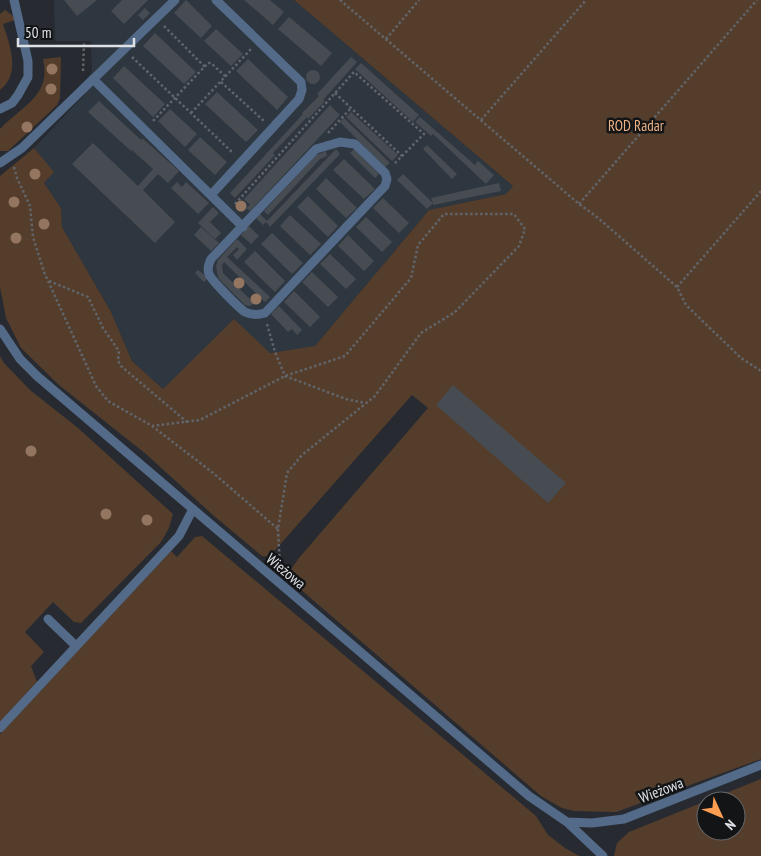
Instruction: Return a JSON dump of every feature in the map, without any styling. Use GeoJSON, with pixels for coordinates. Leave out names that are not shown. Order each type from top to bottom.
{"type":"FeatureCollection","features":[{"type":"Feature","properties":{"kind":"lane"},"geometry":{"type":"LineString","coordinates":[[0,110],[12,103],[28,78],[28,61],[14,0]]}},
{"type":"Feature","properties":{"kind":"lane"},"geometry":{"type":"LineString","coordinates":[[0,163],[22,148],[175,0]]}},
{"type":"Feature","properties":{"kind":"lane"},"geometry":{"type":"LineString","coordinates":[[211,195],[299,100],[302,90],[301,82],[216,0]]}},
{"type":"Feature","properties":{"kind":"lane"},"geometry":{"type":"LineString","coordinates":[[93,79],[243,227]]}},
{"type":"Feature","properties":{"kind":"lane"},"geometry":{"type":"LineString","coordinates":[[340,142],[355,144],[385,173],[387,179],[385,186],[265,313],[257,315],[245,312],[214,283],[208,274],[208,265],[316,149],[340,142]]}},
{"type":"Feature","properties":{"kind":"lane","name":"Wieżowa"},"geometry":{"type":"LineString","coordinates":[[0,328],[20,359],[37,376],[529,796],[566,822],[603,856]]}},
{"type":"Feature","properties":{"kind":"lane"},"geometry":{"type":"LineString","coordinates":[[0,728],[179,536],[193,509]]}},
{"type":"Feature","properties":{"kind":"lane"},"geometry":{"type":"LineString","coordinates":[[48,619],[76,646]]}},
{"type":"Feature","properties":{"kind":"lane","name":"Wieżowa"},"geometry":{"type":"LineString","coordinates":[[566,822],[592,823],[624,819],[761,765]]}},
{"type":"Feature","properties":{"kind":"path"},"geometry":{"type":"LineString","coordinates":[[340,0],[677,287],[686,305],[740,358],[761,371]]}},
{"type":"Feature","properties":{"kind":"path"},"geometry":{"type":"LineString","coordinates":[[386,38],[419,0]]}},
{"type":"Feature","properties":{"kind":"path"},"geometry":{"type":"LineString","coordinates":[[481,120],[586,0]]}},
{"type":"Feature","properties":{"kind":"path"},"geometry":{"type":"LineString","coordinates":[[579,204],[757,0]]}},
{"type":"Feature","properties":{"kind":"path"},"geometry":{"type":"LineString","coordinates":[[156,18],[205,67]]}},
{"type":"Feature","properties":{"kind":"path"},"geometry":{"type":"LineString","coordinates":[[191,113],[259,41]]}},
{"type":"Feature","properties":{"kind":"path"},"geometry":{"type":"LineString","coordinates":[[83,74],[84,42]]}},
{"type":"Feature","properties":{"kind":"path"},"geometry":{"type":"LineString","coordinates":[[124,50],[242,161]]}},
{"type":"Feature","properties":{"kind":"path"},"geometry":{"type":"LineString","coordinates":[[145,130],[211,63],[226,77]]}},
{"type":"Feature","properties":{"kind":"path"},"geometry":{"type":"LineString","coordinates":[[228,212],[354,72],[424,134],[385,173]]}},
{"type":"Feature","properties":{"kind":"path"},"geometry":{"type":"LineString","coordinates":[[221,82],[272,129]]}},
{"type":"Feature","properties":{"kind":"path"},"geometry":{"type":"LineString","coordinates":[[334,94],[402,156]]}},
{"type":"Feature","properties":{"kind":"path"},"geometry":{"type":"LineString","coordinates":[[316,149],[317,145],[351,108]]}},
{"type":"Feature","properties":{"kind":"path"},"geometry":{"type":"LineString","coordinates":[[11,156],[17,178],[30,206],[33,236],[48,281],[96,386],[108,401],[152,426],[212,472],[278,529]]}},
{"type":"Feature","properties":{"kind":"path"},"geometry":{"type":"LineString","coordinates":[[677,287],[761,191]]}},
{"type":"Feature","properties":{"kind":"path"},"geometry":{"type":"LineString","coordinates":[[152,426],[200,420],[285,376],[345,356],[411,278],[418,245],[444,214],[514,214],[525,229],[519,246],[456,312],[422,333],[375,396],[302,455],[287,473],[278,529],[280,583]]}},
{"type":"Feature","properties":{"kind":"path"},"geometry":{"type":"LineString","coordinates":[[48,281],[88,297],[103,328],[119,351],[118,361],[122,367],[187,422]]}},
{"type":"Feature","properties":{"kind":"path"},"geometry":{"type":"LineString","coordinates":[[265,313],[275,352],[285,376],[346,399],[366,403]]}},
{"type":"Feature","properties":{"kind":"shaded area"},"geometry":{"type":"Polygon","coordinates":[[[54,0],[294,0],[513,186],[506,194],[429,210],[315,346],[270,353],[165,391],[132,361],[111,312],[62,227],[61,208],[44,183],[53,172],[34,148],[85,94],[79,86],[92,73],[91,41],[55,41],[54,0]]]}},
{"type":"Feature","properties":{"kind":"green space","name":"ROD Radar"},"geometry":{"type":"Polygon","coordinates":[[[294,0],[761,0],[761,759],[616,812],[574,811],[562,808],[541,796],[292,582],[289,572],[299,558],[428,408],[412,395],[269,557],[262,556],[213,515],[146,454],[59,385],[21,348],[6,318],[0,287],[0,176],[34,148],[54,172],[44,183],[61,208],[62,227],[111,312],[132,361],[163,389],[234,319],[270,353],[315,346],[429,210],[506,194],[513,186],[294,0]]]}},
{"type":"Feature","properties":{"kind":"green space"},"geometry":{"type":"Polygon","coordinates":[[[5,10],[15,20],[3,24],[11,50],[12,67],[10,76],[0,90],[0,14],[5,10]]]}},
{"type":"Feature","properties":{"kind":"green space"},"geometry":{"type":"Polygon","coordinates":[[[61,57],[60,98],[57,105],[8,151],[0,151],[0,129],[33,99],[39,91],[45,72],[43,59],[61,57]]]}},
{"type":"Feature","properties":{"kind":"green space"},"geometry":{"type":"Polygon","coordinates":[[[0,356],[4,363],[30,390],[78,428],[173,514],[169,528],[161,542],[81,623],[74,622],[53,602],[25,632],[44,652],[31,666],[37,682],[0,722],[0,356]]]}},
{"type":"Feature","properties":{"kind":"green space"},"geometry":{"type":"Polygon","coordinates":[[[202,536],[536,816],[548,835],[579,856],[0,856],[0,734],[171,551],[177,557],[195,537],[202,536]]]}},
{"type":"Feature","properties":{"kind":"green space"},"geometry":{"type":"Polygon","coordinates":[[[761,779],[761,856],[614,856],[617,843],[629,832],[696,805],[696,841],[746,841],[746,791],[731,791],[761,779]]]}},
{"type":"Feature","properties":{"kind":"building"},"geometry":{"type":"Polygon","coordinates":[[[64,0],[97,0],[77,16],[64,0]]]}},
{"type":"Feature","properties":{"kind":"building"},"geometry":{"type":"Polygon","coordinates":[[[122,0],[148,0],[124,24],[111,11],[122,0]]]}},
{"type":"Feature","properties":{"kind":"building"},"geometry":{"type":"Polygon","coordinates":[[[186,0],[212,26],[201,38],[174,13],[186,0]]]}},
{"type":"Feature","properties":{"kind":"building"},"geometry":{"type":"Polygon","coordinates":[[[244,0],[270,0],[284,12],[273,25],[244,0]]]}},
{"type":"Feature","properties":{"kind":"building"},"geometry":{"type":"Polygon","coordinates":[[[145,8],[150,13],[143,20],[138,15],[145,8]]]}},
{"type":"Feature","properties":{"kind":"building"},"geometry":{"type":"Polygon","coordinates":[[[289,17],[332,53],[321,66],[278,29],[289,17]]]}},
{"type":"Feature","properties":{"kind":"building"},"geometry":{"type":"Polygon","coordinates":[[[216,29],[243,54],[231,66],[204,41],[216,29]]]}},
{"type":"Feature","properties":{"kind":"building"},"geometry":{"type":"Polygon","coordinates":[[[155,33],[196,72],[184,84],[143,46],[155,33]]]}},
{"type":"Feature","properties":{"kind":"building"},"geometry":{"type":"Polygon","coordinates":[[[351,57],[357,62],[323,100],[325,101],[273,153],[275,155],[235,198],[230,193],[303,114],[319,96],[317,94],[351,57]]]}},
{"type":"Feature","properties":{"kind":"building"},"geometry":{"type":"Polygon","coordinates":[[[248,59],[288,97],[277,110],[236,71],[248,59]]]}},
{"type":"Feature","properties":{"kind":"building"},"geometry":{"type":"Polygon","coordinates":[[[361,63],[419,115],[413,122],[355,69],[361,63]]]}},
{"type":"Feature","properties":{"kind":"building"},"geometry":{"type":"Polygon","coordinates":[[[124,66],[165,104],[153,117],[113,78],[124,66]]]}},
{"type":"Feature","properties":{"kind":"building"},"geometry":{"type":"Polygon","coordinates":[[[313,70],[318,72],[320,77],[318,82],[313,84],[308,82],[306,77],[308,72],[313,70]]]}},
{"type":"Feature","properties":{"kind":"building"},"geometry":{"type":"Polygon","coordinates":[[[217,92],[258,130],[246,142],[205,104],[217,92]]]}},
{"type":"Feature","properties":{"kind":"building"},"geometry":{"type":"Polygon","coordinates":[[[99,101],[141,140],[142,138],[179,171],[168,183],[158,174],[143,190],[175,222],[155,243],[72,164],[93,143],[138,186],[153,169],[88,112],[99,101]]]}},
{"type":"Feature","properties":{"kind":"building"},"geometry":{"type":"Polygon","coordinates":[[[330,105],[340,115],[250,211],[246,208],[250,205],[244,199],[330,105]]]}},
{"type":"Feature","properties":{"kind":"building"},"geometry":{"type":"Polygon","coordinates":[[[170,109],[197,134],[185,147],[158,121],[170,109]]]}},
{"type":"Feature","properties":{"kind":"building"},"geometry":{"type":"Polygon","coordinates":[[[351,112],[398,155],[392,161],[346,117],[351,112]]]}},
{"type":"Feature","properties":{"kind":"building"},"geometry":{"type":"Polygon","coordinates":[[[420,117],[475,165],[478,161],[494,175],[486,184],[433,134],[431,136],[415,122],[420,117]]]}},
{"type":"Feature","properties":{"kind":"building"},"geometry":{"type":"Polygon","coordinates":[[[344,118],[390,163],[385,167],[340,122],[344,118]]]}},
{"type":"Feature","properties":{"kind":"building"},"geometry":{"type":"Polygon","coordinates":[[[200,137],[227,162],[215,175],[188,150],[200,137]]]}},
{"type":"Feature","properties":{"kind":"building"},"geometry":{"type":"Polygon","coordinates":[[[427,145],[457,174],[452,179],[423,149],[427,145]]]}},
{"type":"Feature","properties":{"kind":"building"},"geometry":{"type":"Polygon","coordinates":[[[336,149],[340,154],[270,227],[266,222],[263,225],[256,218],[260,214],[267,221],[336,149]]]}},
{"type":"Feature","properties":{"kind":"building"},"geometry":{"type":"Polygon","coordinates":[[[354,149],[379,174],[375,178],[350,153],[354,149]]]}},
{"type":"Feature","properties":{"kind":"building"},"geometry":{"type":"Polygon","coordinates":[[[326,151],[327,156],[320,159],[268,215],[264,211],[316,155],[326,151]]]}},
{"type":"Feature","properties":{"kind":"building"},"geometry":{"type":"Polygon","coordinates":[[[344,159],[375,189],[364,199],[333,170],[344,159]]]}},
{"type":"Feature","properties":{"kind":"building"},"geometry":{"type":"Polygon","coordinates":[[[403,174],[433,203],[427,209],[397,180],[403,174]]]}},
{"type":"Feature","properties":{"kind":"building"},"geometry":{"type":"Polygon","coordinates":[[[326,178],[357,208],[346,218],[316,189],[326,178]]]}},
{"type":"Feature","properties":{"kind":"building"},"geometry":{"type":"Polygon","coordinates":[[[177,182],[182,187],[186,182],[209,203],[198,214],[171,188],[177,182]]]}},
{"type":"Feature","properties":{"kind":"building"},"geometry":{"type":"Polygon","coordinates":[[[499,183],[501,191],[433,205],[431,198],[499,183]]]}},
{"type":"Feature","properties":{"kind":"building"},"geometry":{"type":"Polygon","coordinates":[[[308,196],[338,226],[328,237],[297,207],[308,196]]]}},
{"type":"Feature","properties":{"kind":"building"},"geometry":{"type":"Polygon","coordinates":[[[383,198],[409,223],[399,233],[373,208],[383,198]]]}},
{"type":"Feature","properties":{"kind":"building"},"geometry":{"type":"Polygon","coordinates":[[[213,207],[219,213],[210,222],[221,233],[215,239],[198,223],[213,207]]]}},
{"type":"Feature","properties":{"kind":"building"},"geometry":{"type":"Polygon","coordinates":[[[290,215],[321,244],[310,255],[280,226],[290,215]]]}},
{"type":"Feature","properties":{"kind":"building"},"geometry":{"type":"Polygon","coordinates":[[[366,217],[392,242],[382,252],[356,227],[366,217]]]}},
{"type":"Feature","properties":{"kind":"building"},"geometry":{"type":"Polygon","coordinates":[[[249,226],[259,236],[251,244],[241,235],[249,226]]]}},
{"type":"Feature","properties":{"kind":"building"},"geometry":{"type":"Polygon","coordinates":[[[201,227],[219,243],[211,251],[194,235],[201,227]]]}},
{"type":"Feature","properties":{"kind":"building"},"geometry":{"type":"Polygon","coordinates":[[[272,233],[303,263],[292,274],[261,244],[272,233]]]}},
{"type":"Feature","properties":{"kind":"building"},"geometry":{"type":"Polygon","coordinates":[[[348,235],[374,261],[364,271],[338,246],[348,235]]]}},
{"type":"Feature","properties":{"kind":"building"},"geometry":{"type":"Polygon","coordinates":[[[237,239],[247,249],[237,260],[233,255],[239,249],[237,247],[227,257],[270,297],[265,302],[224,262],[222,265],[223,273],[254,303],[250,306],[245,305],[219,279],[216,266],[218,260],[237,239]]]}},
{"type":"Feature","properties":{"kind":"building"},"geometry":{"type":"Polygon","coordinates":[[[255,251],[285,281],[275,292],[244,262],[255,251]]]}},
{"type":"Feature","properties":{"kind":"building"},"geometry":{"type":"Polygon","coordinates":[[[330,254],[356,279],[346,289],[320,264],[330,254]]]}},
{"type":"Feature","properties":{"kind":"building"},"geometry":{"type":"Polygon","coordinates":[[[198,270],[208,278],[204,282],[195,273],[198,270]]]}},
{"type":"Feature","properties":{"kind":"building"},"geometry":{"type":"Polygon","coordinates":[[[312,272],[338,297],[328,307],[302,282],[312,272]]]}},
{"type":"Feature","properties":{"kind":"building"},"geometry":{"type":"Polygon","coordinates":[[[294,291],[320,317],[310,327],[284,302],[294,291]]]}},
{"type":"Feature","properties":{"kind":"building"},"geometry":{"type":"Polygon","coordinates":[[[279,306],[302,330],[297,335],[292,329],[288,332],[271,314],[279,306]]]}},
{"type":"Feature","properties":{"kind":"building"},"geometry":{"type":"Polygon","coordinates":[[[453,385],[566,483],[548,503],[436,405],[453,385]]]}}]}
